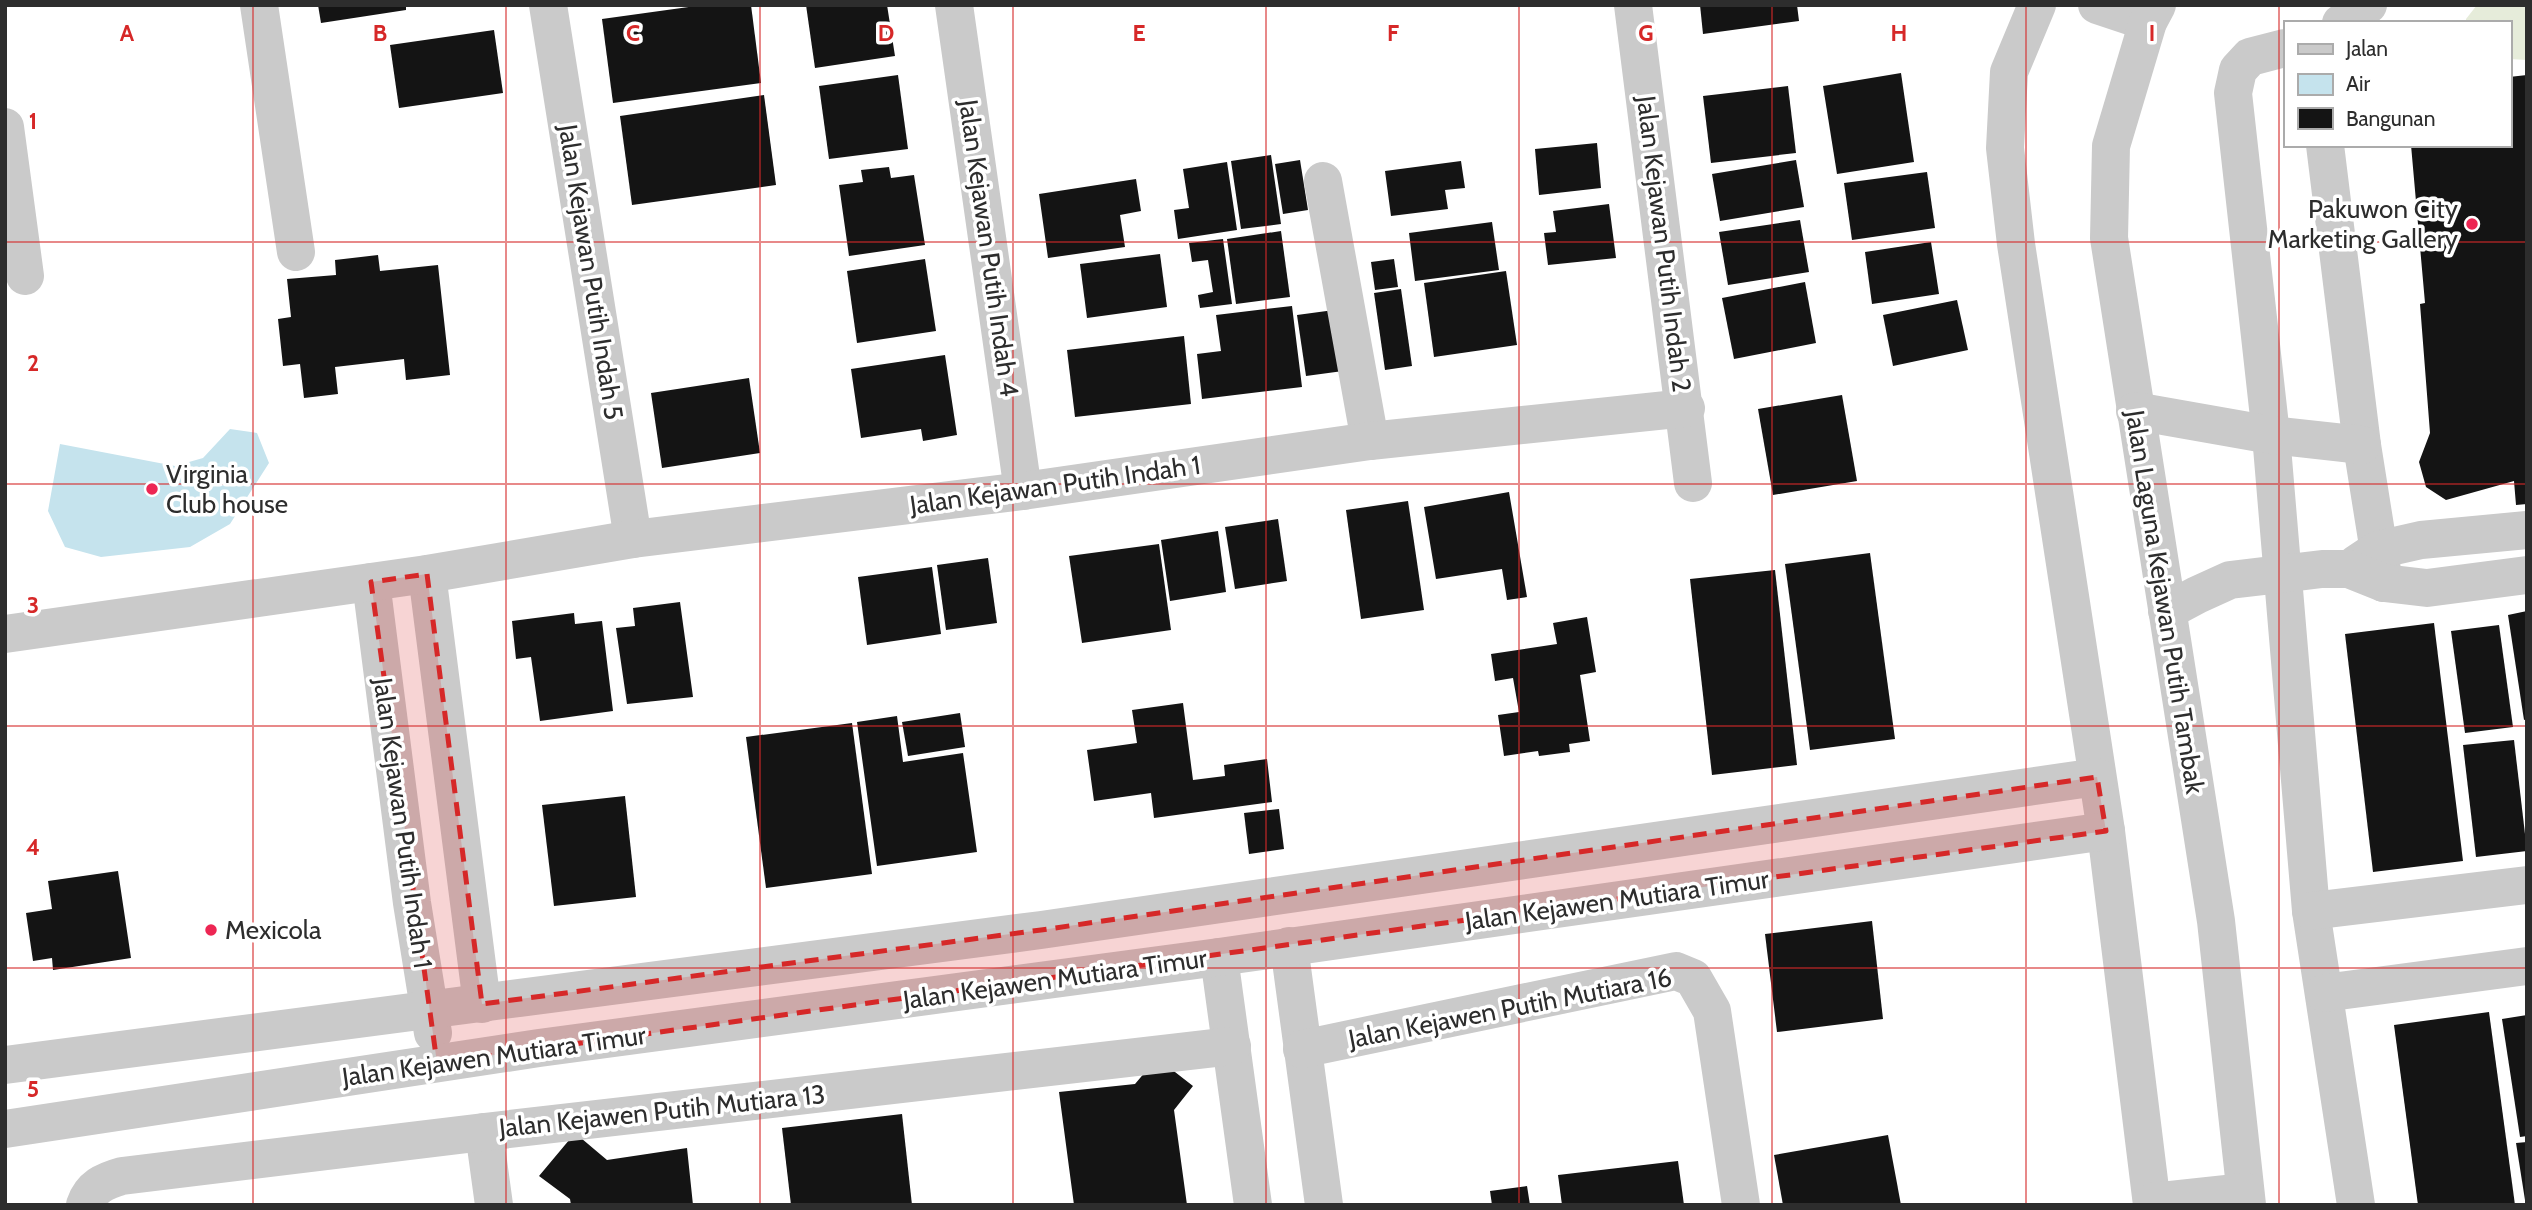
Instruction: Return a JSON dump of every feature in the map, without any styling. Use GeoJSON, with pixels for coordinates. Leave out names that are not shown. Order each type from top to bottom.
{"type":"FeatureCollection","features":[{"type":"Feature","properties":{"kind":"street"},"geometry":{"type":"LineString","coordinates":[[259,5],[296,252]]}},
{"type":"Feature","properties":{"kind":"street","name":"Jalan Kejawan Putih Indah 5"},"geometry":{"type":"LineString","coordinates":[[548,5],[633,539]]}},
{"type":"Feature","properties":{"kind":"street","name":"Jalan Kejawan Putih Indah 4"},"geometry":{"type":"LineString","coordinates":[[954,5],[1023,491]]}},
{"type":"Feature","properties":{"kind":"street","name":"Jalan Kejawan Putih Indah 2"},"geometry":{"type":"LineString","coordinates":[[1633,5],[1686,408],[1693,483]]}},
{"type":"Feature","properties":{"kind":"street"},"geometry":{"type":"LineString","coordinates":[[2037,5],[2009,72],[2005,148],[2016,244],[2106,831],[2152,1203],[2246,1198]]}},
{"type":"Feature","properties":{"kind":"street"},"geometry":{"type":"LineString","coordinates":[[2097,5],[2153,14]]}},
{"type":"Feature","properties":{"kind":"street"},"geometry":{"type":"LineString","coordinates":[[2344,21],[2368,5]]}},
{"type":"Feature","properties":{"kind":"street","name":"Jalan Laguna Kejawan Putih Tambak"},"geometry":{"type":"LineString","coordinates":[[2153,14],[2111,146],[2109,238],[2216,921],[2246,1198]]}},
{"type":"Feature","properties":{"kind":"street"},"geometry":{"type":"LineString","coordinates":[[2284,48],[2250,57],[2238,70],[2233,93],[2271,435],[2311,911],[2356,1205]]}},
{"type":"Feature","properties":{"kind":"street"},"geometry":{"type":"LineString","coordinates":[[5,127],[25,276]]}},
{"type":"Feature","properties":{"kind":"street"},"geometry":{"type":"LineString","coordinates":[[2325,147],[2362,445],[2370,567]]}},
{"type":"Feature","properties":{"kind":"street"},"geometry":{"type":"LineString","coordinates":[[1323,181],[1370,441]]}},
{"type":"Feature","properties":{"kind":"street","name":"Jalan Kejawan Putih Indah 1"},"geometry":{"type":"LineString","coordinates":[[5,634],[426,575],[633,539],[1023,491],[1370,441],[1686,408]]}},
{"type":"Feature","properties":{"kind":"street"},"geometry":{"type":"LineString","coordinates":[[2135,411],[2271,435],[2362,445]]}},
{"type":"Feature","properties":{"kind":"street"},"geometry":{"type":"LineString","coordinates":[[2167,611],[2230,580],[2282,573],[2370,567],[2421,540],[2527,530]]}},
{"type":"Feature","properties":{"kind":"street"},"geometry":{"type":"LineString","coordinates":[[2370,567],[2427,588],[2527,575]]}},
{"type":"Feature","properties":{"kind":"street","name":"Jalan Kejawan Putih Indah 1"},"geometry":{"type":"LineString","coordinates":[[426,575],[482,1004]]}},
{"type":"Feature","properties":{"kind":"street","name":"Jalan Kejawan Putih Indah 1"},"geometry":{"type":"LineString","coordinates":[[371,582],[412,904],[437,1063]]}},
{"type":"Feature","properties":{"kind":"street","name":"Jalan Kejawen Mutiara Timur"},"geometry":{"type":"LineString","coordinates":[[5,1065],[1041,930],[2097,777]]}},
{"type":"Feature","properties":{"kind":"street","name":"Jalan Kejawen Mutiara Timur"},"geometry":{"type":"LineString","coordinates":[[5,1129],[437,1063],[1219,957],[2106,831]]}},
{"type":"Feature","properties":{"kind":"street"},"geometry":{"type":"LineString","coordinates":[[2311,911],[2527,886]]}},
{"type":"Feature","properties":{"kind":"street"},"geometry":{"type":"LineString","coordinates":[[1289,946],[1324,1205]]}},
{"type":"Feature","properties":{"kind":"street"},"geometry":{"type":"LineString","coordinates":[[1219,957],[1253,1205]]}},
{"type":"Feature","properties":{"kind":"street"},"geometry":{"type":"LineString","coordinates":[[2324,993],[2527,966]]}},
{"type":"Feature","properties":{"kind":"street","name":"Jalan Kejawen Putih Mutiara 16"},"geometry":{"type":"LineString","coordinates":[[1302,1049],[1676,971],[1693,978],[1712,1011],[1741,1205]]}},
{"type":"Feature","properties":{"kind":"street","name":"Jalan Kejawen Putih Mutiara 13"},"geometry":{"type":"LineString","coordinates":[[90,1196],[107,1181],[122,1176],[1232,1046]]}},
{"type":"Feature","properties":{"kind":"street"},"geometry":{"type":"LineString","coordinates":[[484,1132],[494,1205]]}},
{"type":"Feature","properties":{"kind":"highlighted area"},"geometry":{"type":"Polygon","coordinates":[[[427,574],[482,1004],[1041,930],[2097,777],[2106,831],[437,1063],[371,582],[427,574]]]}},
{"type":"Feature","properties":{"kind":"green space"},"geometry":{"type":"Polygon","coordinates":[[[2477,5],[2527,5],[2527,60],[2511,59],[2511,21],[2466,19],[2477,5]]]}},
{"type":"Feature","properties":{"kind":"water","name":"Virginia Club house"},"geometry":{"type":"Polygon","coordinates":[[[230,429],[257,433],[269,463],[230,524],[190,547],[101,557],[65,547],[48,511],[60,444],[175,466],[203,458],[230,429]]]}},
{"type":"Feature","properties":{"kind":"building"},"geometry":{"type":"Polygon","coordinates":[[[318,5],[406,5],[406,10],[321,23],[318,5]]]}},
{"type":"Feature","properties":{"kind":"building"},"geometry":{"type":"Polygon","coordinates":[[[703,5],[751,5],[761,83],[613,103],[602,19],[703,5]]]}},
{"type":"Feature","properties":{"kind":"building"},"geometry":{"type":"Polygon","coordinates":[[[806,5],[887,5],[895,56],[815,68],[806,5]]]}},
{"type":"Feature","properties":{"kind":"building"},"geometry":{"type":"Polygon","coordinates":[[[1700,5],[1797,5],[1799,21],[1703,34],[1700,5]]]}},
{"type":"Feature","properties":{"kind":"building"},"geometry":{"type":"Polygon","coordinates":[[[494,30],[503,93],[399,108],[390,45],[494,30]]]}},
{"type":"Feature","properties":{"kind":"building"},"geometry":{"type":"Polygon","coordinates":[[[1901,73],[1914,162],[1837,174],[1823,86],[1901,73]]]}},
{"type":"Feature","properties":{"kind":"building"},"geometry":{"type":"Polygon","coordinates":[[[898,75],[908,149],[829,159],[819,86],[898,75]]]}},
{"type":"Feature","properties":{"kind":"building","name":"Pakuwon City Marketing Gallery"},"geometry":{"type":"Polygon","coordinates":[[[2527,75],[2527,504],[2516,505],[2514,481],[2446,500],[2426,487],[2419,462],[2430,433],[2420,304],[2425,303],[2411,147],[2511,147],[2511,77],[2527,75]]]}},
{"type":"Feature","properties":{"kind":"building"},"geometry":{"type":"Polygon","coordinates":[[[1788,86],[1796,153],[1711,163],[1703,96],[1788,86]]]}},
{"type":"Feature","properties":{"kind":"building"},"geometry":{"type":"Polygon","coordinates":[[[764,95],[776,185],[632,205],[620,116],[764,95]]]}},
{"type":"Feature","properties":{"kind":"building"},"geometry":{"type":"Polygon","coordinates":[[[1597,143],[1601,188],[1539,195],[1535,149],[1597,143]]]}},
{"type":"Feature","properties":{"kind":"building"},"geometry":{"type":"Polygon","coordinates":[[[1271,155],[1281,224],[1241,229],[1231,161],[1271,155]]]}},
{"type":"Feature","properties":{"kind":"building"},"geometry":{"type":"Polygon","coordinates":[[[1300,160],[1308,210],[1283,214],[1275,164],[1300,160]]]}},
{"type":"Feature","properties":{"kind":"building"},"geometry":{"type":"Polygon","coordinates":[[[1796,160],[1804,207],[1720,221],[1712,174],[1796,160]]]}},
{"type":"Feature","properties":{"kind":"building"},"geometry":{"type":"Polygon","coordinates":[[[1461,161],[1465,188],[1445,190],[1448,209],[1391,216],[1385,171],[1461,161]]]}},
{"type":"Feature","properties":{"kind":"building"},"geometry":{"type":"Polygon","coordinates":[[[1227,162],[1237,230],[1178,239],[1174,210],[1189,208],[1183,169],[1227,162]]]}},
{"type":"Feature","properties":{"kind":"building"},"geometry":{"type":"Polygon","coordinates":[[[889,167],[891,178],[914,175],[925,245],[849,256],[839,185],[863,182],[861,170],[889,167]]]}},
{"type":"Feature","properties":{"kind":"building"},"geometry":{"type":"Polygon","coordinates":[[[1927,172],[1935,228],[1852,240],[1844,183],[1927,172]]]}},
{"type":"Feature","properties":{"kind":"building"},"geometry":{"type":"Polygon","coordinates":[[[1136,179],[1141,211],[1120,215],[1125,247],[1048,258],[1039,194],[1136,179]]]}},
{"type":"Feature","properties":{"kind":"building"},"geometry":{"type":"Polygon","coordinates":[[[1609,204],[1616,258],[1548,265],[1544,233],[1556,232],[1553,211],[1609,204]]]}},
{"type":"Feature","properties":{"kind":"building"},"geometry":{"type":"Polygon","coordinates":[[[1800,220],[1809,272],[1728,285],[1719,232],[1800,220]]]}},
{"type":"Feature","properties":{"kind":"building"},"geometry":{"type":"Polygon","coordinates":[[[1492,222],[1499,270],[1415,281],[1409,233],[1492,222]]]}},
{"type":"Feature","properties":{"kind":"building"},"geometry":{"type":"Polygon","coordinates":[[[1281,231],[1290,297],[1236,304],[1227,239],[1281,231]]]}},
{"type":"Feature","properties":{"kind":"building"},"geometry":{"type":"Polygon","coordinates":[[[1223,239],[1232,304],[1200,308],[1198,295],[1213,292],[1208,260],[1192,262],[1189,243],[1223,239]]]}},
{"type":"Feature","properties":{"kind":"building"},"geometry":{"type":"Polygon","coordinates":[[[1931,242],[1939,294],[1872,304],[1865,252],[1931,242]]]}},
{"type":"Feature","properties":{"kind":"building"},"geometry":{"type":"Polygon","coordinates":[[[1160,254],[1167,307],[1087,318],[1080,264],[1160,254]]]}},
{"type":"Feature","properties":{"kind":"building"},"geometry":{"type":"Polygon","coordinates":[[[378,255],[380,271],[438,265],[450,375],[406,380],[404,359],[335,367],[338,394],[304,398],[300,364],[283,366],[278,319],[291,317],[287,279],[336,275],[335,260],[378,255]]]}},
{"type":"Feature","properties":{"kind":"building"},"geometry":{"type":"Polygon","coordinates":[[[925,259],[936,331],[857,343],[847,271],[925,259]]]}},
{"type":"Feature","properties":{"kind":"building"},"geometry":{"type":"Polygon","coordinates":[[[1394,259],[1398,287],[1375,290],[1371,262],[1394,259]]]}},
{"type":"Feature","properties":{"kind":"building"},"geometry":{"type":"Polygon","coordinates":[[[1506,271],[1517,345],[1434,357],[1424,283],[1506,271]]]}},
{"type":"Feature","properties":{"kind":"building"},"geometry":{"type":"Polygon","coordinates":[[[1805,282],[1816,343],[1734,359],[1722,298],[1805,282]]]}},
{"type":"Feature","properties":{"kind":"building"},"geometry":{"type":"Polygon","coordinates":[[[1401,289],[1412,366],[1385,370],[1374,293],[1401,289]]]}},
{"type":"Feature","properties":{"kind":"building"},"geometry":{"type":"Polygon","coordinates":[[[1957,300],[1968,350],[1893,366],[1883,315],[1957,300]]]}},
{"type":"Feature","properties":{"kind":"building"},"geometry":{"type":"Polygon","coordinates":[[[1292,306],[1302,387],[1202,399],[1197,354],[1221,351],[1216,315],[1292,306]]]}},
{"type":"Feature","properties":{"kind":"building"},"geometry":{"type":"Polygon","coordinates":[[[1334,310],[1343,371],[1306,376],[1297,315],[1334,310]]]}},
{"type":"Feature","properties":{"kind":"building"},"geometry":{"type":"Polygon","coordinates":[[[1184,336],[1191,404],[1075,417],[1067,350],[1184,336]]]}},
{"type":"Feature","properties":{"kind":"building"},"geometry":{"type":"Polygon","coordinates":[[[945,355],[957,435],[923,441],[921,429],[861,438],[851,369],[945,355]]]}},
{"type":"Feature","properties":{"kind":"building"},"geometry":{"type":"Polygon","coordinates":[[[749,378],[760,453],[662,468],[651,393],[749,378]]]}},
{"type":"Feature","properties":{"kind":"building"},"geometry":{"type":"Polygon","coordinates":[[[1842,395],[1857,481],[1773,495],[1758,409],[1842,395]]]}},
{"type":"Feature","properties":{"kind":"building"},"geometry":{"type":"Polygon","coordinates":[[[1509,492],[1527,597],[1507,600],[1502,569],[1436,579],[1424,507],[1509,492]]]}},
{"type":"Feature","properties":{"kind":"building"},"geometry":{"type":"Polygon","coordinates":[[[1408,501],[1424,610],[1361,619],[1346,510],[1408,501]]]}},
{"type":"Feature","properties":{"kind":"building"},"geometry":{"type":"Polygon","coordinates":[[[1278,519],[1287,581],[1235,589],[1225,527],[1278,519]]]}},
{"type":"Feature","properties":{"kind":"building"},"geometry":{"type":"Polygon","coordinates":[[[1218,531],[1226,592],[1170,601],[1161,540],[1218,531]]]}},
{"type":"Feature","properties":{"kind":"building"},"geometry":{"type":"Polygon","coordinates":[[[1159,544],[1171,630],[1082,643],[1069,556],[1159,544]]]}},
{"type":"Feature","properties":{"kind":"building"},"geometry":{"type":"Polygon","coordinates":[[[1870,553],[1895,739],[1810,750],[1785,564],[1870,553]]]}},
{"type":"Feature","properties":{"kind":"building"},"geometry":{"type":"Polygon","coordinates":[[[988,558],[997,623],[946,630],[937,565],[988,558]]]}},
{"type":"Feature","properties":{"kind":"building"},"geometry":{"type":"Polygon","coordinates":[[[932,567],[941,634],[867,645],[858,577],[932,567]]]}},
{"type":"Feature","properties":{"kind":"building"},"geometry":{"type":"Polygon","coordinates":[[[1775,570],[1797,765],[1712,775],[1690,579],[1775,570]]]}},
{"type":"Feature","properties":{"kind":"building"},"geometry":{"type":"Polygon","coordinates":[[[680,602],[693,697],[627,704],[616,628],[635,626],[633,608],[680,602]]]}},
{"type":"Feature","properties":{"kind":"building"},"geometry":{"type":"Polygon","coordinates":[[[2527,611],[2527,719],[2524,720],[2508,615],[2527,611]]]}},
{"type":"Feature","properties":{"kind":"building"},"geometry":{"type":"Polygon","coordinates":[[[574,613],[575,624],[602,621],[613,711],[540,721],[531,657],[516,659],[512,621],[574,613]]]}},
{"type":"Feature","properties":{"kind":"building"},"geometry":{"type":"Polygon","coordinates":[[[1587,617],[1596,672],[1580,675],[1590,741],[1569,744],[1570,752],[1539,756],[1538,751],[1504,756],[1498,715],[1519,712],[1513,678],[1495,681],[1491,654],[1557,644],[1553,623],[1587,617]]]}},
{"type":"Feature","properties":{"kind":"building"},"geometry":{"type":"Polygon","coordinates":[[[2434,623],[2463,861],[2373,872],[2345,634],[2434,623]]]}},
{"type":"Feature","properties":{"kind":"building"},"geometry":{"type":"Polygon","coordinates":[[[2499,625],[2513,727],[2465,733],[2451,631],[2499,625]]]}},
{"type":"Feature","properties":{"kind":"building"},"geometry":{"type":"Polygon","coordinates":[[[1183,703],[1193,780],[1225,776],[1224,765],[1267,759],[1272,802],[1154,818],[1151,793],[1094,801],[1087,750],[1137,743],[1132,710],[1183,703]]]}},
{"type":"Feature","properties":{"kind":"building"},"geometry":{"type":"Polygon","coordinates":[[[960,713],[965,747],[908,756],[902,722],[960,713]]]}},
{"type":"Feature","properties":{"kind":"building"},"geometry":{"type":"Polygon","coordinates":[[[897,716],[903,762],[963,753],[977,852],[877,866],[857,722],[897,716]]]}},
{"type":"Feature","properties":{"kind":"building"},"geometry":{"type":"Polygon","coordinates":[[[852,723],[872,874],[766,888],[746,737],[852,723]]]}},
{"type":"Feature","properties":{"kind":"building"},"geometry":{"type":"Polygon","coordinates":[[[2514,740],[2527,851],[2476,857],[2463,745],[2514,740]]]}},
{"type":"Feature","properties":{"kind":"building"},"geometry":{"type":"Polygon","coordinates":[[[625,796],[636,897],[554,906],[542,805],[625,796]]]}},
{"type":"Feature","properties":{"kind":"building"},"geometry":{"type":"Polygon","coordinates":[[[1279,809],[1284,849],[1249,854],[1244,813],[1279,809]]]}},
{"type":"Feature","properties":{"kind":"building"},"geometry":{"type":"Polygon","coordinates":[[[118,871],[131,958],[53,970],[52,958],[33,961],[26,913],[52,909],[48,881],[118,871]]]}},
{"type":"Feature","properties":{"kind":"building"},"geometry":{"type":"Polygon","coordinates":[[[1872,921],[1883,1019],[1777,1032],[1765,934],[1872,921]]]}},
{"type":"Feature","properties":{"kind":"building"},"geometry":{"type":"Polygon","coordinates":[[[2489,1012],[2515,1205],[2418,1205],[2394,1025],[2489,1012]]]}},
{"type":"Feature","properties":{"kind":"building"},"geometry":{"type":"Polygon","coordinates":[[[2527,1015],[2527,1136],[2520,1137],[2502,1019],[2527,1015]]]}},
{"type":"Feature","properties":{"kind":"building"},"geometry":{"type":"Polygon","coordinates":[[[1157,1058],[1193,1086],[1174,1110],[1187,1205],[1074,1205],[1059,1092],[1135,1084],[1157,1058]]]}},
{"type":"Feature","properties":{"kind":"building"},"geometry":{"type":"Polygon","coordinates":[[[902,1114],[912,1205],[791,1205],[782,1128],[902,1114]]]}},
{"type":"Feature","properties":{"kind":"building"},"geometry":{"type":"Polygon","coordinates":[[[575,1133],[607,1160],[687,1148],[693,1205],[571,1205],[570,1199],[539,1176],[575,1133]]]}},
{"type":"Feature","properties":{"kind":"building"},"geometry":{"type":"Polygon","coordinates":[[[1888,1135],[1901,1205],[1783,1205],[1774,1155],[1888,1135]]]}},
{"type":"Feature","properties":{"kind":"building"},"geometry":{"type":"Polygon","coordinates":[[[2527,1142],[2527,1200],[2525,1200],[2516,1143],[2527,1142]]]}},
{"type":"Feature","properties":{"kind":"building"},"geometry":{"type":"Polygon","coordinates":[[[1678,1161],[1684,1205],[1562,1205],[1558,1175],[1678,1161]]]}},
{"type":"Feature","properties":{"kind":"building"},"geometry":{"type":"Polygon","coordinates":[[[1527,1186],[1530,1205],[1492,1205],[1490,1191],[1527,1186]]]}},
{"type":"Feature","properties":{"kind":"place","name":"Pakuwon City Marketing Gallery"},"geometry":{"type":"Point","coordinates":[2472,224]}},
{"type":"Feature","properties":{"kind":"place","name":"Virginia Club house"},"geometry":{"type":"Point","coordinates":[152,489]}},
{"type":"Feature","properties":{"kind":"place","name":"Mexicola"},"geometry":{"type":"Point","coordinates":[211,930]}}]}
